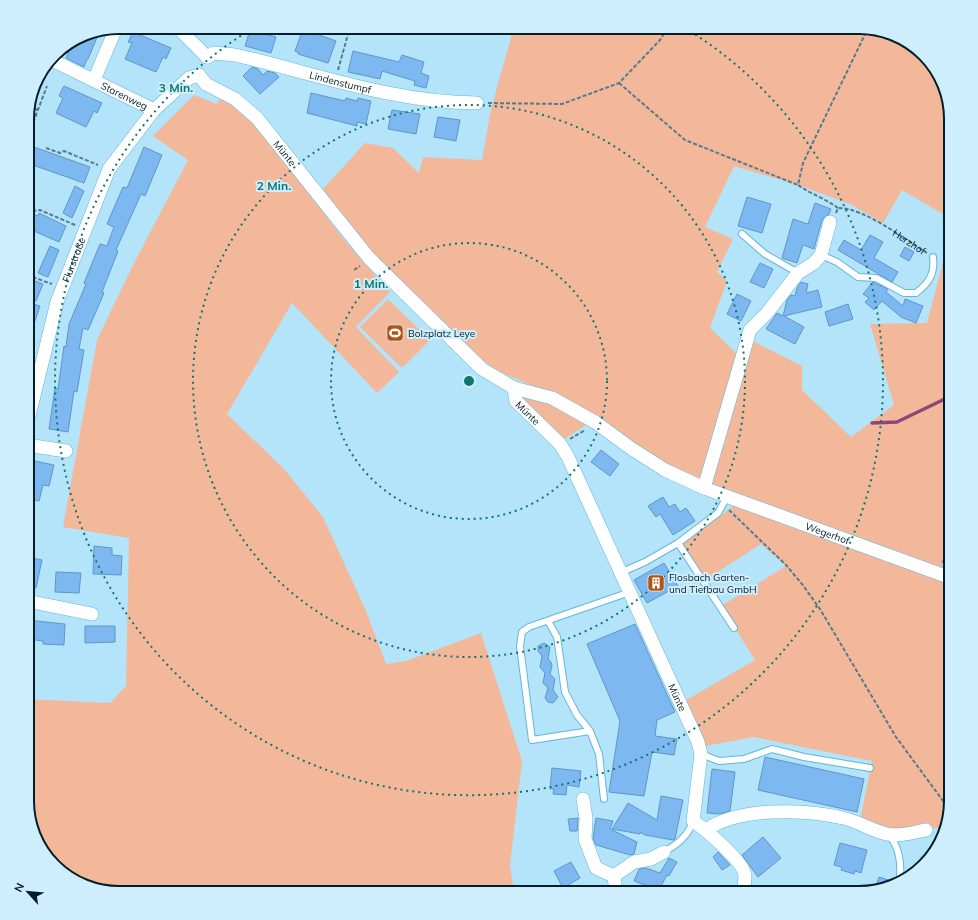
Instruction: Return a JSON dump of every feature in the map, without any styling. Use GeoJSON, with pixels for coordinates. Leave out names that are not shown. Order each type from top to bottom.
{"type":"FeatureCollection","features":[{"type":"Feature","properties":{"kind":"street"},"geometry":{"type":"LineString","coordinates":[[184,34],[207,57],[200,75]]}},
{"type":"Feature","properties":{"kind":"street","name":"Starenweg"},"geometry":{"type":"LineString","coordinates":[[94,80],[113,35]]}},
{"type":"Feature","properties":{"kind":"street","name":"Lindenstumpf"},"geometry":{"type":"LineString","coordinates":[[207,57],[214,53],[235,55],[387,93],[438,102],[476,103]]}},
{"type":"Feature","properties":{"kind":"street","name":"Starenweg"},"geometry":{"type":"LineString","coordinates":[[56,62],[154,110]]}},
{"type":"Feature","properties":{"kind":"street","name":"Flurstraße"},"geometry":{"type":"LineString","coordinates":[[34,377],[46,345],[62,288],[109,169],[154,110],[189,78],[200,75]]}},
{"type":"Feature","properties":{"kind":"street","name":"Münte"},"geometry":{"type":"LineString","coordinates":[[200,75],[206,84],[235,99],[257,118],[360,248],[482,369],[514,388],[516,401],[560,444],[571,463],[622,572],[698,742],[701,754],[693,821]]}},
{"type":"Feature","properties":{"kind":"street"},"geometry":{"type":"LineString","coordinates":[[704,488],[750,330],[766,313],[798,273],[814,263],[820,255],[830,222]]}},
{"type":"Feature","properties":{"kind":"street","name":"Wegerhof"},"geometry":{"type":"LineString","coordinates":[[514,388],[552,398],[595,422],[632,449],[665,470],[704,488],[944,575]]}},
{"type":"Feature","properties":{"kind":"street"},"geometry":{"type":"LineString","coordinates":[[34,446],[66,451]]}},
{"type":"Feature","properties":{"kind":"street"},"geometry":{"type":"LineString","coordinates":[[34,602],[92,614]]}},
{"type":"Feature","properties":{"kind":"street"},"geometry":{"type":"LineString","coordinates":[[583,799],[586,818],[585,838],[596,868],[614,876],[615,886]]}},
{"type":"Feature","properties":{"kind":"street"},"geometry":{"type":"LineString","coordinates":[[706,830],[715,824],[736,818],[790,811],[844,818],[888,834],[926,830]]}},
{"type":"Feature","properties":{"kind":"street"},"geometry":{"type":"LineString","coordinates":[[693,821],[706,830],[735,858],[745,874],[744,886]]}},
{"type":"Feature","properties":{"kind":"street","name":"Münte"},"geometry":{"type":"LineString","coordinates":[[614,876],[634,862],[651,859],[664,852]]}},
{"type":"Feature","properties":{"kind":"lane"},"geometry":{"type":"LineString","coordinates":[[742,234],[765,254],[798,273]]}},
{"type":"Feature","properties":{"kind":"lane","name":"Herzhof"},"geometry":{"type":"LineString","coordinates":[[820,255],[837,262],[858,277],[876,278],[904,293],[916,293],[927,285],[932,275],[933,257]]}},
{"type":"Feature","properties":{"kind":"lane"},"geometry":{"type":"LineString","coordinates":[[622,572],[645,562],[678,543],[718,513],[727,497]]}},
{"type":"Feature","properties":{"kind":"lane"},"geometry":{"type":"LineString","coordinates":[[678,543],[734,628]]}},
{"type":"Feature","properties":{"kind":"lane"},"geometry":{"type":"LineString","coordinates":[[590,731],[532,740],[520,646],[522,632],[529,627],[630,592]]}},
{"type":"Feature","properties":{"kind":"lane"},"geometry":{"type":"LineString","coordinates":[[548,621],[557,637],[565,692],[577,715],[590,731],[599,754],[604,799]]}},
{"type":"Feature","properties":{"kind":"lane"},"geometry":{"type":"LineString","coordinates":[[701,754],[719,761],[744,759],[772,749],[804,757],[870,768]]}},
{"type":"Feature","properties":{"kind":"lane","name":"Münte"},"geometry":{"type":"LineString","coordinates":[[664,852],[683,839],[690,830],[693,821]]}},
{"type":"Feature","properties":{"kind":"lane"},"geometry":{"type":"LineString","coordinates":[[888,834],[896,842],[900,866],[899,876]]}},
{"type":"Feature","properties":{"kind":"path"},"geometry":{"type":"LineString","coordinates":[[341,60],[348,34]]}},
{"type":"Feature","properties":{"kind":"path"},"geometry":{"type":"LineString","coordinates":[[476,103],[562,104],[619,83],[660,40],[664,34]]}},
{"type":"Feature","properties":{"kind":"path"},"geometry":{"type":"LineString","coordinates":[[798,185],[803,163],[865,34]]}},
{"type":"Feature","properties":{"kind":"path"},"geometry":{"type":"LineString","coordinates":[[34,121],[49,82]]}},
{"type":"Feature","properties":{"kind":"path","name":"Herzhof"},"geometry":{"type":"LineString","coordinates":[[619,83],[685,140],[798,185],[812,195],[827,200],[838,208],[848,208],[873,220],[933,257]]}},
{"type":"Feature","properties":{"kind":"path"},"geometry":{"type":"LineString","coordinates":[[46,148],[60,153],[64,151],[109,169]]}},
{"type":"Feature","properties":{"kind":"path"},"geometry":{"type":"LineString","coordinates":[[830,222],[838,208]]}},
{"type":"Feature","properties":{"kind":"path"},"geometry":{"type":"LineString","coordinates":[[34,211],[40,210],[85,229]]}},
{"type":"Feature","properties":{"kind":"path"},"geometry":{"type":"LineString","coordinates":[[34,278],[62,288]]}},
{"type":"Feature","properties":{"kind":"path"},"geometry":{"type":"LineString","coordinates":[[560,444],[583,432],[595,422]]}},
{"type":"Feature","properties":{"kind":"path"},"geometry":{"type":"LineString","coordinates":[[727,497],[729,511],[786,565],[820,609],[896,737],[944,802]]}},
{"type":"Feature","properties":{"kind":"shaded area"},"geometry":{"type":"Polygon","coordinates":[[[512,34],[864,34],[891,40],[906,48],[919,59],[930,72],[938,87],[944,114],[944,215],[902,190],[883,223],[850,204],[798,185],[734,166],[705,227],[733,239],[717,272],[727,281],[710,328],[736,353],[745,337],[802,366],[802,390],[851,437],[894,405],[870,324],[927,323],[944,258],[944,570],[716,487],[651,457],[581,407],[498,371],[478,357],[391,276],[322,190],[365,143],[393,148],[419,173],[423,157],[482,160],[491,109],[512,34]]]}},
{"type":"Feature","properties":{"kind":"shaded area"},"geometry":{"type":"Polygon","coordinates":[[[194,95],[217,104],[221,97],[237,106],[268,141],[346,242],[390,292],[356,327],[399,372],[377,393],[292,303],[227,414],[284,469],[323,517],[366,611],[386,664],[406,661],[481,633],[522,761],[510,865],[513,886],[108,885],[87,880],[72,872],[55,857],[43,838],[37,823],[34,806],[34,699],[110,703],[126,686],[129,538],[63,527],[97,340],[132,267],[188,160],[153,136],[194,95]]]}},
{"type":"Feature","properties":{"kind":"shaded area","name":"Bolzplatz Leye"},"geometry":{"type":"Polygon","coordinates":[[[388,299],[430,340],[402,368],[360,327],[388,299]]]}},
{"type":"Feature","properties":{"kind":"shaded area"},"geometry":{"type":"Polygon","coordinates":[[[525,395],[541,399],[589,423],[563,440],[522,403],[525,395]]]}},
{"type":"Feature","properties":{"kind":"shaded area"},"geometry":{"type":"Polygon","coordinates":[[[736,504],[944,581],[944,801],[939,828],[888,829],[860,821],[872,761],[754,737],[705,746],[683,702],[755,660],[721,606],[786,566],[761,544],[705,580],[681,543],[728,510],[749,531],[729,509],[736,504]]]}},
{"type":"Feature","properties":{"kind":"building"},"geometry":{"type":"Polygon","coordinates":[[[132,34],[138,34],[171,48],[166,59],[163,57],[156,72],[125,59],[132,43],[128,42],[132,34]]]}},
{"type":"Feature","properties":{"kind":"building"},"geometry":{"type":"Polygon","coordinates":[[[249,34],[265,34],[276,37],[271,53],[245,46],[249,34]]]}},
{"type":"Feature","properties":{"kind":"building"},"geometry":{"type":"Polygon","coordinates":[[[301,34],[317,34],[336,41],[328,63],[298,54],[299,53],[295,51],[301,34]]]}},
{"type":"Feature","properties":{"kind":"building"},"geometry":{"type":"Polygon","coordinates":[[[97,37],[84,67],[66,58],[69,51],[77,45],[97,37]]]}},
{"type":"Feature","properties":{"kind":"building"},"geometry":{"type":"Polygon","coordinates":[[[353,51],[399,62],[402,55],[424,62],[421,73],[429,76],[426,88],[414,85],[415,81],[382,71],[380,79],[348,72],[353,51]]]}},
{"type":"Feature","properties":{"kind":"building"},"geometry":{"type":"Polygon","coordinates":[[[252,67],[258,69],[263,75],[267,71],[275,73],[279,77],[260,94],[243,76],[252,67]]]}},
{"type":"Feature","properties":{"kind":"building"},"geometry":{"type":"Polygon","coordinates":[[[64,86],[102,103],[97,113],[94,111],[86,127],[56,113],[63,98],[59,96],[64,86]]]}},
{"type":"Feature","properties":{"kind":"building"},"geometry":{"type":"Polygon","coordinates":[[[311,93],[345,101],[346,98],[357,101],[358,98],[371,101],[366,124],[357,122],[357,126],[307,113],[311,93]]]}},
{"type":"Feature","properties":{"kind":"building"},"geometry":{"type":"Polygon","coordinates":[[[392,110],[420,114],[416,134],[388,129],[392,110]]]}},
{"type":"Feature","properties":{"kind":"building"},"geometry":{"type":"Polygon","coordinates":[[[438,117],[460,120],[456,141],[434,137],[438,117]]]}},
{"type":"Feature","properties":{"kind":"building"},"geometry":{"type":"Polygon","coordinates":[[[34,147],[90,167],[84,183],[34,165],[34,147]]]}},
{"type":"Feature","properties":{"kind":"building"},"geometry":{"type":"Polygon","coordinates":[[[144,147],[162,155],[145,196],[141,194],[116,250],[118,251],[102,292],[104,293],[88,330],[83,328],[79,349],[84,350],[77,392],[74,391],[68,432],[49,429],[55,388],[58,389],[64,346],[66,347],[69,324],[86,284],[84,283],[100,244],[107,246],[114,227],[107,224],[123,187],[127,188],[144,147]]]}},
{"type":"Feature","properties":{"kind":"building"},"geometry":{"type":"Polygon","coordinates":[[[75,186],[84,191],[72,218],[63,213],[75,186]]]}},
{"type":"Feature","properties":{"kind":"building"},"geometry":{"type":"Polygon","coordinates":[[[747,197],[771,204],[762,233],[738,226],[747,197]]]}},
{"type":"Feature","properties":{"kind":"building"},"geometry":{"type":"Polygon","coordinates":[[[815,203],[831,209],[829,214],[822,220],[814,249],[803,245],[797,263],[782,258],[793,219],[808,224],[815,203]]]}},
{"type":"Feature","properties":{"kind":"building"},"geometry":{"type":"Polygon","coordinates":[[[39,213],[66,226],[59,242],[34,231],[34,214],[38,216],[39,213]]]}},
{"type":"Feature","properties":{"kind":"building"},"geometry":{"type":"Polygon","coordinates":[[[870,235],[883,242],[874,258],[898,272],[892,282],[838,250],[844,240],[861,250],[870,235]]]}},
{"type":"Feature","properties":{"kind":"building"},"geometry":{"type":"Polygon","coordinates":[[[50,246],[59,250],[48,277],[38,273],[50,246]]]}},
{"type":"Feature","properties":{"kind":"building"},"geometry":{"type":"Polygon","coordinates":[[[905,247],[914,252],[909,261],[900,256],[905,247]]]}},
{"type":"Feature","properties":{"kind":"building"},"geometry":{"type":"Polygon","coordinates":[[[760,263],[773,269],[764,288],[750,282],[760,263]]]}},
{"type":"Feature","properties":{"kind":"building"},"geometry":{"type":"Polygon","coordinates":[[[34,281],[43,284],[36,301],[34,300],[34,281]]]}},
{"type":"Feature","properties":{"kind":"building"},"geometry":{"type":"Polygon","coordinates":[[[801,282],[808,284],[806,293],[818,290],[822,307],[784,316],[804,327],[795,344],[766,329],[777,313],[783,316],[787,300],[791,295],[795,296],[797,288],[801,282]]]}},
{"type":"Feature","properties":{"kind":"building"},"geometry":{"type":"Polygon","coordinates":[[[873,282],[888,289],[886,292],[903,306],[905,299],[923,306],[916,323],[901,317],[882,301],[874,310],[865,302],[869,298],[863,294],[873,282]]]}},
{"type":"Feature","properties":{"kind":"building"},"geometry":{"type":"Polygon","coordinates":[[[737,294],[751,301],[741,321],[727,314],[737,294]]]}},
{"type":"Feature","properties":{"kind":"building"},"geometry":{"type":"Polygon","coordinates":[[[34,304],[40,306],[34,324],[34,304]]]}},
{"type":"Feature","properties":{"kind":"building"},"geometry":{"type":"Polygon","coordinates":[[[848,304],[853,319],[829,326],[825,312],[848,304]]]}},
{"type":"Feature","properties":{"kind":"building"},"geometry":{"type":"Polygon","coordinates":[[[601,450],[619,464],[610,476],[591,462],[601,450]]]}},
{"type":"Feature","properties":{"kind":"building"},"geometry":{"type":"Polygon","coordinates":[[[35,461],[54,465],[49,486],[43,485],[39,501],[34,500],[35,461]]]}},
{"type":"Feature","properties":{"kind":"building"},"geometry":{"type":"Polygon","coordinates":[[[663,497],[669,507],[675,504],[680,512],[686,508],[695,521],[673,535],[660,514],[656,517],[648,506],[663,497]]]}},
{"type":"Feature","properties":{"kind":"building"},"geometry":{"type":"Polygon","coordinates":[[[94,546],[112,548],[112,555],[122,556],[121,575],[93,574],[94,546]]]}},
{"type":"Feature","properties":{"kind":"building"},"geometry":{"type":"Polygon","coordinates":[[[34,558],[42,560],[36,588],[34,588],[34,558]]]}},
{"type":"Feature","properties":{"kind":"building","name":"Flosbach Garten- und Tiefbau GmbH"},"geometry":{"type":"Polygon","coordinates":[[[664,563],[678,586],[647,603],[634,580],[664,563]]]}},
{"type":"Feature","properties":{"kind":"building"},"geometry":{"type":"Polygon","coordinates":[[[56,572],[81,573],[79,593],[55,592],[56,572]]]}},
{"type":"Feature","properties":{"kind":"building"},"geometry":{"type":"Polygon","coordinates":[[[34,621],[65,624],[64,645],[43,644],[43,641],[34,640],[34,621]]]}},
{"type":"Feature","properties":{"kind":"building"},"geometry":{"type":"Polygon","coordinates":[[[635,624],[675,712],[657,720],[655,736],[677,739],[674,755],[652,752],[644,796],[609,792],[620,721],[587,644],[635,624]]]}},
{"type":"Feature","properties":{"kind":"building"},"geometry":{"type":"Polygon","coordinates":[[[85,626],[115,626],[115,642],[85,643],[85,626]]]}},
{"type":"Feature","properties":{"kind":"building"},"geometry":{"type":"Polygon","coordinates":[[[544,643],[550,647],[548,659],[552,666],[550,674],[555,679],[553,690],[558,697],[553,703],[548,702],[545,698],[548,688],[543,683],[545,673],[540,667],[542,656],[538,651],[538,646],[544,643]]]}},
{"type":"Feature","properties":{"kind":"building"},"geometry":{"type":"Polygon","coordinates":[[[765,757],[864,779],[857,812],[758,790],[765,757]]]}},
{"type":"Feature","properties":{"kind":"building"},"geometry":{"type":"Polygon","coordinates":[[[552,768],[581,771],[579,787],[567,785],[566,795],[553,794],[554,789],[550,789],[552,768]]]}},
{"type":"Feature","properties":{"kind":"building"},"geometry":{"type":"Polygon","coordinates":[[[712,769],[735,772],[730,811],[719,814],[707,813],[712,769]]]}},
{"type":"Feature","properties":{"kind":"building"},"geometry":{"type":"Polygon","coordinates":[[[661,796],[683,800],[675,839],[673,840],[645,835],[640,832],[640,834],[612,829],[628,803],[657,820],[661,796]]]}},
{"type":"Feature","properties":{"kind":"building"},"geometry":{"type":"Polygon","coordinates":[[[578,818],[577,831],[570,831],[568,819],[578,818]]]}},
{"type":"Feature","properties":{"kind":"building"},"geometry":{"type":"Polygon","coordinates":[[[596,818],[613,821],[610,829],[637,842],[634,854],[630,855],[596,845],[593,838],[596,818]]]}},
{"type":"Feature","properties":{"kind":"building"},"geometry":{"type":"Polygon","coordinates":[[[763,837],[781,858],[758,877],[742,855],[763,837]]]}},
{"type":"Feature","properties":{"kind":"building"},"geometry":{"type":"Polygon","coordinates":[[[840,843],[867,850],[861,873],[855,871],[854,874],[841,870],[842,867],[834,865],[840,843]]]}},
{"type":"Feature","properties":{"kind":"building"},"geometry":{"type":"Polygon","coordinates":[[[718,852],[730,865],[722,870],[713,857],[718,852]]]}},
{"type":"Feature","properties":{"kind":"building"},"geometry":{"type":"Polygon","coordinates":[[[669,858],[677,862],[661,886],[648,886],[634,881],[639,869],[646,868],[660,873],[669,858]]]}},
{"type":"Feature","properties":{"kind":"building"},"geometry":{"type":"Polygon","coordinates":[[[571,862],[580,878],[566,886],[562,886],[554,871],[571,862]]]}},
{"type":"Feature","properties":{"kind":"building"},"geometry":{"type":"Polygon","coordinates":[[[879,877],[890,880],[886,881],[877,883],[879,877]]]}},
{"type":"Feature","properties":{"kind":"waterway"},"geometry":{"type":"LineString","coordinates":[[872,423],[897,422],[944,399]]}},
{"type":"Feature","properties":{"kind":"place","name":"Bolzplatz Leye"},"geometry":{"type":"Point","coordinates":[395,333]}},
{"type":"Feature","properties":{"kind":"place","name":"Flosbach Garten- und Tiefbau GmbH"},"geometry":{"type":"Point","coordinates":[656,583]}}]}
